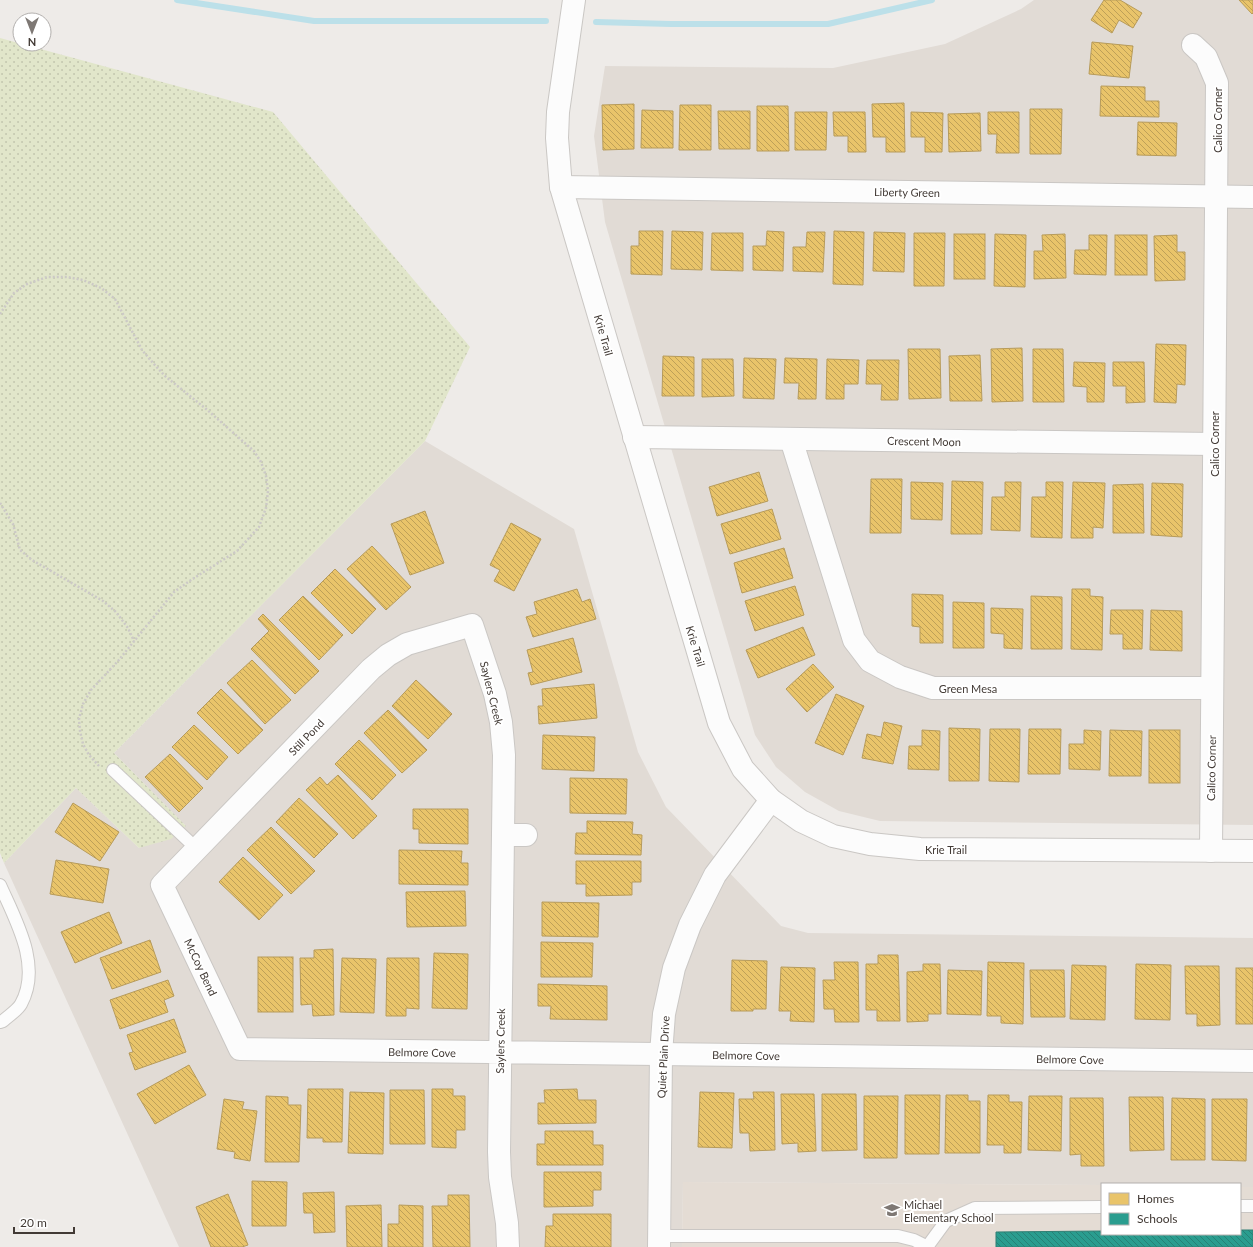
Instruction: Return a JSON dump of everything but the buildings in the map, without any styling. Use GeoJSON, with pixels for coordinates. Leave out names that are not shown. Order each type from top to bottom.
{"type":"FeatureCollection","features":[{"type":"Feature","properties":{"kind":"street","name":"Krie Trail"},"geometry":{"type":"LineString","coordinates":[[574,0],[558,112],[557,138],[561,187],[719,723],[743,769],[771,800],[801,820],[833,836],[870,844],[920,849],[1253,851]]}},
{"type":"Feature","properties":{"kind":"street","name":"Calico Corner"},"geometry":{"type":"LineString","coordinates":[[1193,45],[1206,57],[1217,83],[1211,851]]}},
{"type":"Feature","properties":{"kind":"street","name":"Liberty Green"},"geometry":{"type":"LineString","coordinates":[[561,187],[1253,197]]}},
{"type":"Feature","properties":{"kind":"street","name":"Crescent Moon"},"geometry":{"type":"LineString","coordinates":[[634,437],[1214,444]]}},
{"type":"Feature","properties":{"kind":"street","name":"Green Mesa"},"geometry":{"type":"LineString","coordinates":[[791,439],[854,640],[870,661],[900,677],[933,688],[1212,688]]}},
{"type":"Feature","properties":{"kind":"street","name":"Saylers Creek"},"geometry":{"type":"LineString","coordinates":[[472,625],[495,694],[501,722],[504,755],[499,1152],[500,1177],[507,1223],[508,1247]]}},
{"type":"Feature","properties":{"kind":"street","name":"Still Pond"},"geometry":{"type":"LineString","coordinates":[[162,885],[372,669],[388,655],[407,644],[472,625]]}},
{"type":"Feature","properties":{"kind":"street","name":"Quiet Plain Drive"},"geometry":{"type":"LineString","coordinates":[[659,1242],[661,1054],[664,1014],[674,968],[690,925],[715,875],[771,800]]}},
{"type":"Feature","properties":{"kind":"street"},"geometry":{"type":"LineString","coordinates":[[503,834],[526,835]]}},
{"type":"Feature","properties":{"kind":"street","name":"McCoy Bend"},"geometry":{"type":"LineString","coordinates":[[162,885],[240,1050]]}},
{"type":"Feature","properties":{"kind":"street","name":"Belmore Cove"},"geometry":{"type":"LineString","coordinates":[[240,1050],[1253,1061]]}},
{"type":"Feature","properties":{"kind":"lane"},"geometry":{"type":"LineString","coordinates":[[113,770],[197,849]]}},
{"type":"Feature","properties":{"kind":"lane"},"geometry":{"type":"LineString","coordinates":[[0,885],[22,934],[29,962],[28,984],[20,1006],[0,1022]]}},
{"type":"Feature","properties":{"kind":"lane"},"geometry":{"type":"LineString","coordinates":[[1241,1206],[1253,1206]]}},
{"type":"Feature","properties":{"kind":"lane"},"geometry":{"type":"LineString","coordinates":[[659,1242],[764,1242],[898,1236],[914,1240],[928,1247],[946,1221],[975,1208],[1101,1207]]}},
{"type":"Feature","properties":{"kind":"path"},"geometry":{"type":"LineString","coordinates":[[0,314],[14,293],[27,284],[47,277],[66,277],[83,280],[101,288],[115,299],[142,350],[153,363],[165,376],[205,408],[254,451],[262,462],[266,476],[268,491],[266,508],[258,527],[237,551],[190,580],[174,592],[91,690],[83,704],[79,719],[83,744],[89,755],[102,768],[113,770]]}},
{"type":"Feature","properties":{"kind":"path"},"geometry":{"type":"LineString","coordinates":[[0,503],[13,524],[20,550],[32,560],[103,601],[116,612],[128,628],[134,641]]}},
{"type":"Feature","properties":{"kind":"shaded area"},"geometry":{"type":"Polygon","coordinates":[[[1034,0],[1253,0],[1253,825],[880,821],[839,811],[805,792],[776,767],[755,735],[605,222],[594,136],[605,66],[833,68],[945,44],[1021,9],[1034,0]]]}},
{"type":"Feature","properties":{"kind":"shaded area"},"geometry":{"type":"Polygon","coordinates":[[[425,441],[574,529],[638,752],[666,807],[781,926],[808,933],[1253,938],[1253,1187],[1241,1187],[1241,1183],[1101,1183],[1101,1185],[683,1182],[682,1247],[179,1247],[4,863],[76,788],[139,848],[186,826],[114,753],[425,441]]]}},
{"type":"Feature","properties":{"kind":"shaded area","name":"Michael Elementary School"},"geometry":{"type":"Polygon","coordinates":[[[683,1182],[1101,1185],[1101,1235],[1241,1235],[1241,1187],[1253,1187],[1253,1247],[682,1247],[683,1182]]]}},
{"type":"Feature","properties":{"kind":"green space"},"geometry":{"type":"Polygon","coordinates":[[[0,38],[12,41],[12,52],[52,52],[273,112],[470,347],[425,441],[114,753],[186,826],[171,839],[139,848],[76,788],[4,863],[0,853],[0,38]]]}},
{"type":"Feature","properties":{"kind":"waterway"},"geometry":{"type":"LineString","coordinates":[[177,0],[314,21],[546,21]]}},
{"type":"Feature","properties":{"kind":"waterway"},"geometry":{"type":"LineString","coordinates":[[596,22],[671,24],[828,24],[932,0]]}},
{"type":"Feature","properties":{"kind":"place","name":"Michael Elementary School"},"geometry":{"type":"Point","coordinates":[892,1210]}}]}
